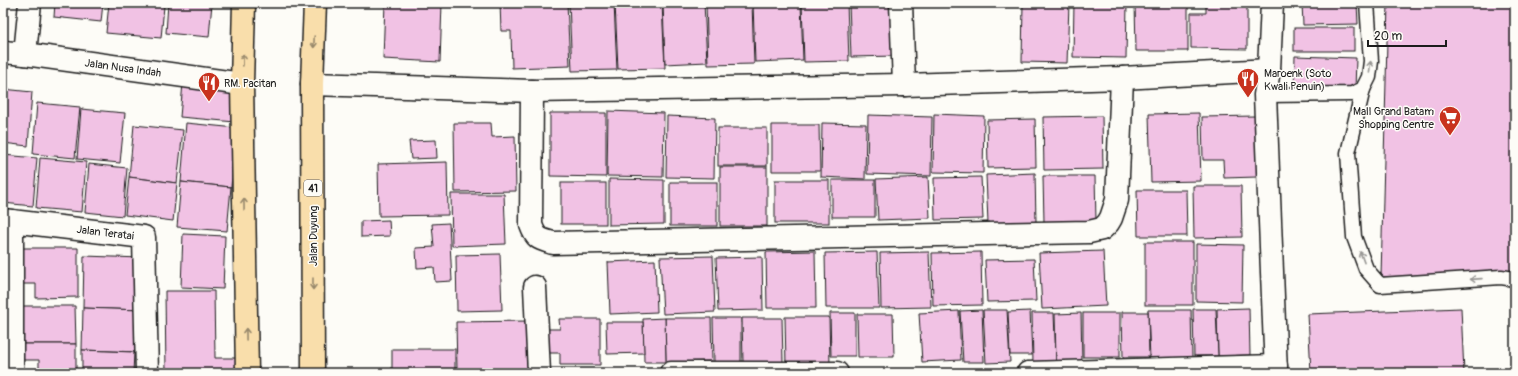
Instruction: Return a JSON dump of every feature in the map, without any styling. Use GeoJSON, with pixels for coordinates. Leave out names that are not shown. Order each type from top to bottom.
{"type":"FeatureCollection","features":[{"type":"Feature","properties":{"kind":"highway"},"geometry":{"type":"LineString","coordinates":[[244,3],[242,84],[247,373]]}},
{"type":"Feature","properties":{"kind":"highway","name":"Jalan Duyung"},"geometry":{"type":"LineString","coordinates":[[313,373],[312,84],[315,3]]}},
{"type":"Feature","properties":{"kind":"street"},"geometry":{"type":"LineString","coordinates":[[25,54],[30,3]]}},
{"type":"Feature","properties":{"kind":"street"},"geometry":{"type":"LineString","coordinates":[[901,3],[904,84]]}},
{"type":"Feature","properties":{"kind":"street"},"geometry":{"type":"LineString","coordinates":[[1028,373],[1276,370],[1265,95],[1269,70],[1272,3]]}},
{"type":"Feature","properties":{"kind":"street","name":"Jalan Nusa Indah"},"geometry":{"type":"LineString","coordinates":[[3,52],[242,84]]}},
{"type":"Feature","properties":{"kind":"street"},"geometry":{"type":"LineString","coordinates":[[312,84],[532,91],[1122,78],[1269,70]]}},
{"type":"Feature","properties":{"kind":"street"},"geometry":{"type":"LineString","coordinates":[[532,91],[531,225],[534,235],[553,243],[1089,232],[1102,228],[1111,218],[1117,200],[1122,78]]}},
{"type":"Feature","properties":{"kind":"street"},"geometry":{"type":"LineString","coordinates":[[7,220],[12,373]]}},
{"type":"Feature","properties":{"kind":"street","name":"Jalan Teratai"},"geometry":{"type":"LineString","coordinates":[[7,220],[144,237],[147,373]]}},
{"type":"Feature","properties":{"kind":"street"},"geometry":{"type":"LineString","coordinates":[[536,288],[539,373]]}},
{"type":"Feature","properties":{"kind":"street"},"geometry":{"type":"LineString","coordinates":[[671,373],[837,373]]}},
{"type":"Feature","properties":{"kind":"lane"},"geometry":{"type":"LineString","coordinates":[[1367,3],[1371,61],[1369,77],[1363,89],[1348,153],[1354,236],[1366,269],[1380,285],[1500,277],[1515,280]]}},
{"type":"Feature","properties":{"kind":"lane"},"geometry":{"type":"LineString","coordinates":[[1265,95],[1352,94],[1363,89]]}},
{"type":"Feature","properties":{"kind":"building"},"geometry":{"type":"Polygon","coordinates":[[[55,3],[103,3],[101,22],[54,17],[55,3]]]}},
{"type":"Feature","properties":{"kind":"building"},"geometry":{"type":"Polygon","coordinates":[[[109,3],[135,3],[164,6],[161,38],[106,33],[109,3]]]}},
{"type":"Feature","properties":{"kind":"building"},"geometry":{"type":"Polygon","coordinates":[[[168,3],[212,3],[209,37],[166,33],[168,3]]]}},
{"type":"Feature","properties":{"kind":"building"},"geometry":{"type":"Polygon","coordinates":[[[385,3],[442,3],[440,62],[383,59],[385,3]]]}},
{"type":"Feature","properties":{"kind":"building"},"geometry":{"type":"Polygon","coordinates":[[[500,3],[567,3],[570,66],[512,68],[511,31],[501,31],[500,3]]]}},
{"type":"Feature","properties":{"kind":"building"},"geometry":{"type":"Polygon","coordinates":[[[569,3],[614,3],[617,70],[572,71],[569,3]]]}},
{"type":"Feature","properties":{"kind":"building"},"geometry":{"type":"Polygon","coordinates":[[[615,3],[662,3],[665,68],[618,69],[615,3]]]}},
{"type":"Feature","properties":{"kind":"building"},"geometry":{"type":"Polygon","coordinates":[[[663,3],[704,3],[707,62],[665,64],[663,3]]]}},
{"type":"Feature","properties":{"kind":"building"},"geometry":{"type":"Polygon","coordinates":[[[706,3],[752,3],[754,64],[708,65],[706,3]]]}},
{"type":"Feature","properties":{"kind":"building"},"geometry":{"type":"Polygon","coordinates":[[[753,3],[801,3],[803,60],[755,62],[753,3]]]}},
{"type":"Feature","properties":{"kind":"building"},"geometry":{"type":"Polygon","coordinates":[[[802,3],[847,3],[849,61],[804,62],[802,3]]]}},
{"type":"Feature","properties":{"kind":"building"},"geometry":{"type":"Polygon","coordinates":[[[849,3],[894,3],[896,56],[851,57],[849,3]]]}},
{"type":"Feature","properties":{"kind":"building"},"geometry":{"type":"Polygon","coordinates":[[[1023,3],[1069,3],[1067,63],[1022,62],[1023,3]]]}},
{"type":"Feature","properties":{"kind":"building"},"geometry":{"type":"Polygon","coordinates":[[[1074,3],[1127,3],[1126,58],[1073,57],[1074,3]]]}},
{"type":"Feature","properties":{"kind":"building"},"geometry":{"type":"Polygon","coordinates":[[[1135,3],[1188,3],[1188,51],[1136,51],[1135,3]]]}},
{"type":"Feature","properties":{"kind":"building"},"geometry":{"type":"Polygon","coordinates":[[[1206,3],[1247,3],[1247,49],[1191,48],[1191,13],[1206,13],[1206,3]]]}},
{"type":"Feature","properties":{"kind":"building"},"geometry":{"type":"Polygon","coordinates":[[[1302,3],[1357,3],[1358,24],[1303,25],[1302,3]]]}},
{"type":"Feature","properties":{"kind":"building","name":"Mall Grand Batam Shopping Centre"},"geometry":{"type":"Polygon","coordinates":[[[1388,3],[1515,3],[1515,272],[1381,277],[1388,3]]]}},
{"type":"Feature","properties":{"kind":"building"},"geometry":{"type":"Polygon","coordinates":[[[1294,28],[1354,28],[1354,51],[1294,51],[1294,28]]]}},
{"type":"Feature","properties":{"kind":"building"},"geometry":{"type":"Polygon","coordinates":[[[1295,56],[1356,58],[1355,90],[1294,88],[1295,56]]]}},
{"type":"Feature","properties":{"kind":"building","name":"RM. Pacitan"},"geometry":{"type":"Polygon","coordinates":[[[183,83],[237,88],[235,122],[180,117],[183,83]]]}},
{"type":"Feature","properties":{"kind":"building"},"geometry":{"type":"Polygon","coordinates":[[[3,89],[32,92],[28,146],[3,143],[3,89]]]}},
{"type":"Feature","properties":{"kind":"building"},"geometry":{"type":"Polygon","coordinates":[[[37,103],[80,107],[75,158],[33,154],[37,103]]]}},
{"type":"Feature","properties":{"kind":"building"},"geometry":{"type":"Polygon","coordinates":[[[81,109],[125,113],[120,163],[77,159],[81,109]]]}},
{"type":"Feature","properties":{"kind":"building"},"geometry":{"type":"Polygon","coordinates":[[[608,111],[664,113],[663,177],[607,176],[608,111]]]}},
{"type":"Feature","properties":{"kind":"building"},"geometry":{"type":"Polygon","coordinates":[[[550,113],[606,113],[606,177],[550,176],[550,113]]]}},
{"type":"Feature","properties":{"kind":"building"},"geometry":{"type":"Polygon","coordinates":[[[1199,113],[1201,181],[1151,182],[1149,114],[1199,113]]]}},
{"type":"Feature","properties":{"kind":"building"},"geometry":{"type":"Polygon","coordinates":[[[934,114],[984,116],[983,173],[933,172],[934,114]]]}},
{"type":"Feature","properties":{"kind":"building"},"geometry":{"type":"Polygon","coordinates":[[[868,115],[932,117],[931,176],[867,174],[868,115]]]}},
{"type":"Feature","properties":{"kind":"building"},"geometry":{"type":"Polygon","coordinates":[[[667,116],[715,118],[714,178],[666,177],[667,116]]]}},
{"type":"Feature","properties":{"kind":"building"},"geometry":{"type":"Polygon","coordinates":[[[1102,116],[1103,169],[1044,170],[1043,117],[1102,116]]]}},
{"type":"Feature","properties":{"kind":"building"},"geometry":{"type":"Polygon","coordinates":[[[1255,116],[1257,177],[1224,178],[1223,160],[1203,160],[1202,117],[1255,116]]]}},
{"type":"Feature","properties":{"kind":"building"},"geometry":{"type":"Polygon","coordinates":[[[1035,119],[1036,167],[988,168],[987,120],[1035,119]]]}},
{"type":"Feature","properties":{"kind":"building"},"geometry":{"type":"Polygon","coordinates":[[[186,123],[236,128],[231,187],[181,182],[186,123]]]}},
{"type":"Feature","properties":{"kind":"building"},"geometry":{"type":"Polygon","coordinates":[[[454,123],[491,123],[492,137],[515,136],[516,191],[455,192],[454,123]]]}},
{"type":"Feature","properties":{"kind":"building"},"geometry":{"type":"Polygon","coordinates":[[[822,123],[866,124],[865,179],[821,177],[822,123]]]}},
{"type":"Feature","properties":{"kind":"building"},"geometry":{"type":"Polygon","coordinates":[[[134,125],[183,130],[177,183],[129,177],[134,125]]]}},
{"type":"Feature","properties":{"kind":"building"},"geometry":{"type":"Polygon","coordinates":[[[772,125],[819,125],[820,171],[772,171],[772,125]]]}},
{"type":"Feature","properties":{"kind":"building"},"geometry":{"type":"Polygon","coordinates":[[[718,128],[767,128],[767,166],[718,166],[718,128]]]}},
{"type":"Feature","properties":{"kind":"building"},"geometry":{"type":"Polygon","coordinates":[[[436,140],[437,158],[411,159],[409,141],[436,140]]]}},
{"type":"Feature","properties":{"kind":"building"},"geometry":{"type":"Polygon","coordinates":[[[3,155],[37,158],[33,206],[3,203],[3,155]]]}},
{"type":"Feature","properties":{"kind":"building"},"geometry":{"type":"Polygon","coordinates":[[[40,158],[86,162],[82,212],[36,208],[40,158]]]}},
{"type":"Feature","properties":{"kind":"building"},"geometry":{"type":"Polygon","coordinates":[[[447,162],[448,215],[379,216],[378,164],[447,162]]]}},
{"type":"Feature","properties":{"kind":"building"},"geometry":{"type":"Polygon","coordinates":[[[89,164],[127,168],[123,216],[85,212],[89,164]]]}},
{"type":"Feature","properties":{"kind":"building"},"geometry":{"type":"Polygon","coordinates":[[[720,167],[767,167],[767,226],[720,226],[720,167]]]}},
{"type":"Feature","properties":{"kind":"building"},"geometry":{"type":"Polygon","coordinates":[[[1035,173],[1036,222],[988,223],[986,175],[1035,173]]]}},
{"type":"Feature","properties":{"kind":"building"},"geometry":{"type":"Polygon","coordinates":[[[1043,176],[1095,176],[1096,221],[1044,222],[1043,176]]]}},
{"type":"Feature","properties":{"kind":"building"},"geometry":{"type":"Polygon","coordinates":[[[129,177],[177,183],[173,221],[125,215],[129,177]]]}},
{"type":"Feature","properties":{"kind":"building"},"geometry":{"type":"Polygon","coordinates":[[[928,177],[930,218],[878,220],[876,179],[928,177]]]}},
{"type":"Feature","properties":{"kind":"building"},"geometry":{"type":"Polygon","coordinates":[[[981,177],[983,219],[935,220],[934,178],[981,177]]]}},
{"type":"Feature","properties":{"kind":"building"},"geometry":{"type":"Polygon","coordinates":[[[609,179],[664,180],[664,224],[609,225],[609,179]]]}},
{"type":"Feature","properties":{"kind":"building"},"geometry":{"type":"Polygon","coordinates":[[[775,180],[829,180],[829,223],[775,223],[775,180]]]}},
{"type":"Feature","properties":{"kind":"building"},"geometry":{"type":"Polygon","coordinates":[[[832,180],[875,180],[875,217],[832,217],[832,180]]]}},
{"type":"Feature","properties":{"kind":"building"},"geometry":{"type":"Polygon","coordinates":[[[181,182],[231,187],[227,231],[177,227],[181,182]]]}},
{"type":"Feature","properties":{"kind":"building"},"geometry":{"type":"Polygon","coordinates":[[[670,182],[717,182],[717,226],[670,226],[670,182]]]}},
{"type":"Feature","properties":{"kind":"building"},"geometry":{"type":"Polygon","coordinates":[[[561,183],[606,183],[606,224],[561,224],[561,183]]]}},
{"type":"Feature","properties":{"kind":"building"},"geometry":{"type":"Polygon","coordinates":[[[1193,186],[1241,186],[1242,237],[1194,238],[1193,186]]]}},
{"type":"Feature","properties":{"kind":"building"},"geometry":{"type":"Polygon","coordinates":[[[1137,190],[1186,190],[1187,236],[1138,236],[1137,190]]]}},
{"type":"Feature","properties":{"kind":"building"},"geometry":{"type":"Polygon","coordinates":[[[451,194],[504,194],[506,244],[452,246],[451,194]]]}},
{"type":"Feature","properties":{"kind":"building"},"geometry":{"type":"Polygon","coordinates":[[[389,220],[390,236],[361,237],[361,221],[389,220]]]}},
{"type":"Feature","properties":{"kind":"building"},"geometry":{"type":"Polygon","coordinates":[[[449,223],[452,281],[435,282],[434,267],[417,268],[416,248],[434,247],[432,224],[449,223]]]}},
{"type":"Feature","properties":{"kind":"building"},"geometry":{"type":"Polygon","coordinates":[[[183,234],[225,236],[223,289],[181,287],[183,234]]]}},
{"type":"Feature","properties":{"kind":"building"},"geometry":{"type":"Polygon","coordinates":[[[1145,242],[1193,242],[1193,305],[1145,305],[1145,242]]]}},
{"type":"Feature","properties":{"kind":"building"},"geometry":{"type":"Polygon","coordinates":[[[1196,244],[1243,245],[1242,302],[1196,301],[1196,244]]]}},
{"type":"Feature","properties":{"kind":"building"},"geometry":{"type":"Polygon","coordinates":[[[22,248],[78,248],[78,297],[36,298],[36,284],[22,284],[22,248]]]}},
{"type":"Feature","properties":{"kind":"building"},"geometry":{"type":"Polygon","coordinates":[[[815,251],[816,308],[767,308],[766,252],[815,251]]]}},
{"type":"Feature","properties":{"kind":"building"},"geometry":{"type":"Polygon","coordinates":[[[1103,251],[1106,306],[1042,309],[1039,253],[1103,251]]]}},
{"type":"Feature","properties":{"kind":"building"},"geometry":{"type":"Polygon","coordinates":[[[877,252],[879,308],[826,308],[825,253],[877,252]]]}},
{"type":"Feature","properties":{"kind":"building"},"geometry":{"type":"Polygon","coordinates":[[[929,252],[931,307],[881,308],[880,253],[929,252]]]}},
{"type":"Feature","properties":{"kind":"building"},"geometry":{"type":"Polygon","coordinates":[[[981,252],[982,305],[933,306],[932,253],[981,252]]]}},
{"type":"Feature","properties":{"kind":"building"},"geometry":{"type":"Polygon","coordinates":[[[500,254],[502,310],[457,311],[456,255],[500,254]]]}},
{"type":"Feature","properties":{"kind":"building"},"geometry":{"type":"Polygon","coordinates":[[[84,256],[142,258],[141,310],[83,308],[84,256]]]}},
{"type":"Feature","properties":{"kind":"building"},"geometry":{"type":"Polygon","coordinates":[[[713,256],[715,312],[663,314],[660,257],[713,256]]]}},
{"type":"Feature","properties":{"kind":"building"},"geometry":{"type":"Polygon","coordinates":[[[762,257],[763,310],[718,311],[716,258],[762,257]]]}},
{"type":"Feature","properties":{"kind":"building"},"geometry":{"type":"Polygon","coordinates":[[[1034,259],[1036,301],[987,302],[985,260],[1034,259]]]}},
{"type":"Feature","properties":{"kind":"building"},"geometry":{"type":"Polygon","coordinates":[[[655,260],[657,312],[610,314],[608,262],[655,260]]]}},
{"type":"Feature","properties":{"kind":"building"},"geometry":{"type":"Polygon","coordinates":[[[165,291],[214,291],[215,358],[237,358],[237,373],[166,373],[165,291]]]}},
{"type":"Feature","properties":{"kind":"building"},"geometry":{"type":"Polygon","coordinates":[[[20,306],[75,306],[76,344],[20,344],[20,306]]]}},
{"type":"Feature","properties":{"kind":"building"},"geometry":{"type":"Polygon","coordinates":[[[83,308],[141,310],[140,352],[82,350],[83,308]]]}},
{"type":"Feature","properties":{"kind":"building"},"geometry":{"type":"Polygon","coordinates":[[[1249,308],[1250,355],[1218,356],[1217,309],[1249,308]]]}},
{"type":"Feature","properties":{"kind":"building"},"geometry":{"type":"Polygon","coordinates":[[[1461,308],[1464,373],[1311,373],[1308,314],[1461,308]]]}},
{"type":"Feature","properties":{"kind":"building"},"geometry":{"type":"Polygon","coordinates":[[[1193,309],[1216,309],[1218,356],[1194,356],[1193,309]]]}},
{"type":"Feature","properties":{"kind":"building"},"geometry":{"type":"Polygon","coordinates":[[[982,310],[984,362],[963,362],[960,311],[982,310]]]}},
{"type":"Feature","properties":{"kind":"building"},"geometry":{"type":"Polygon","coordinates":[[[983,310],[1007,310],[1010,362],[986,363],[983,310]]]}},
{"type":"Feature","properties":{"kind":"building"},"geometry":{"type":"Polygon","coordinates":[[[1148,310],[1191,310],[1192,358],[1150,359],[1148,310]]]}},
{"type":"Feature","properties":{"kind":"building"},"geometry":{"type":"Polygon","coordinates":[[[959,311],[961,360],[922,362],[919,313],[959,311]]]}},
{"type":"Feature","properties":{"kind":"building"},"geometry":{"type":"Polygon","coordinates":[[[1030,311],[1032,355],[1010,355],[1008,312],[1030,311]]]}},
{"type":"Feature","properties":{"kind":"building"},"geometry":{"type":"Polygon","coordinates":[[[1122,312],[1148,312],[1149,357],[1123,357],[1122,312]]]}},
{"type":"Feature","properties":{"kind":"building"},"geometry":{"type":"Polygon","coordinates":[[[830,313],[855,313],[855,356],[831,356],[830,313]]]}},
{"type":"Feature","properties":{"kind":"building"},"geometry":{"type":"Polygon","coordinates":[[[1032,313],[1054,313],[1056,363],[1033,364],[1032,313]]]}},
{"type":"Feature","properties":{"kind":"building"},"geometry":{"type":"Polygon","coordinates":[[[1081,313],[1082,362],[1056,362],[1055,314],[1081,313]]]}},
{"type":"Feature","properties":{"kind":"building"},"geometry":{"type":"Polygon","coordinates":[[[1083,313],[1120,313],[1120,357],[1083,357],[1083,313]]]}},
{"type":"Feature","properties":{"kind":"building"},"geometry":{"type":"Polygon","coordinates":[[[857,314],[893,314],[894,357],[858,357],[857,314]]]}},
{"type":"Feature","properties":{"kind":"building"},"geometry":{"type":"Polygon","coordinates":[[[785,317],[829,317],[830,366],[786,366],[785,317]]]}},
{"type":"Feature","properties":{"kind":"building"},"geometry":{"type":"Polygon","coordinates":[[[665,318],[711,318],[712,361],[666,362],[665,318]]]}},
{"type":"Feature","properties":{"kind":"building"},"geometry":{"type":"Polygon","coordinates":[[[665,318],[666,362],[644,362],[643,319],[665,318]]]}},
{"type":"Feature","properties":{"kind":"building"},"geometry":{"type":"Polygon","coordinates":[[[713,318],[741,318],[741,362],[714,362],[713,318]]]}},
{"type":"Feature","properties":{"kind":"building"},"geometry":{"type":"Polygon","coordinates":[[[742,318],[782,318],[783,362],[743,363],[742,318]]]}},
{"type":"Feature","properties":{"kind":"building"},"geometry":{"type":"Polygon","coordinates":[[[559,319],[600,319],[600,365],[560,365],[560,353],[546,353],[546,329],[560,329],[559,319]]]}},
{"type":"Feature","properties":{"kind":"building"},"geometry":{"type":"Polygon","coordinates":[[[529,321],[531,369],[457,370],[456,322],[529,321]]]}},
{"type":"Feature","properties":{"kind":"building"},"geometry":{"type":"Polygon","coordinates":[[[606,322],[643,322],[644,353],[607,354],[606,322]]]}},
{"type":"Feature","properties":{"kind":"building"},"geometry":{"type":"Polygon","coordinates":[[[20,344],[76,344],[76,373],[39,373],[39,360],[20,360],[20,344]]]}},
{"type":"Feature","properties":{"kind":"building"},"geometry":{"type":"Polygon","coordinates":[[[392,349],[455,349],[455,373],[392,373],[392,349]]]}},
{"type":"Feature","properties":{"kind":"building"},"geometry":{"type":"Polygon","coordinates":[[[82,350],[134,352],[133,373],[82,373],[82,350]]]}},
{"type":"Feature","properties":{"kind":"building"},"geometry":{"type":"Polygon","coordinates":[[[531,369],[531,373],[457,373],[457,370],[531,369]]]}},
{"type":"Feature","properties":{"kind":"place","name":"Maroenk (Soto Kwali Penuin)"},"geometry":{"type":"Point","coordinates":[1248,98]}},
{"type":"Feature","properties":{"kind":"place","name":"RM. Pacitan"},"geometry":{"type":"Point","coordinates":[209,102]}},
{"type":"Feature","properties":{"kind":"place","name":"Mall Grand Batam Shopping Centre"},"geometry":{"type":"Point","coordinates":[1450,136]}}]}
